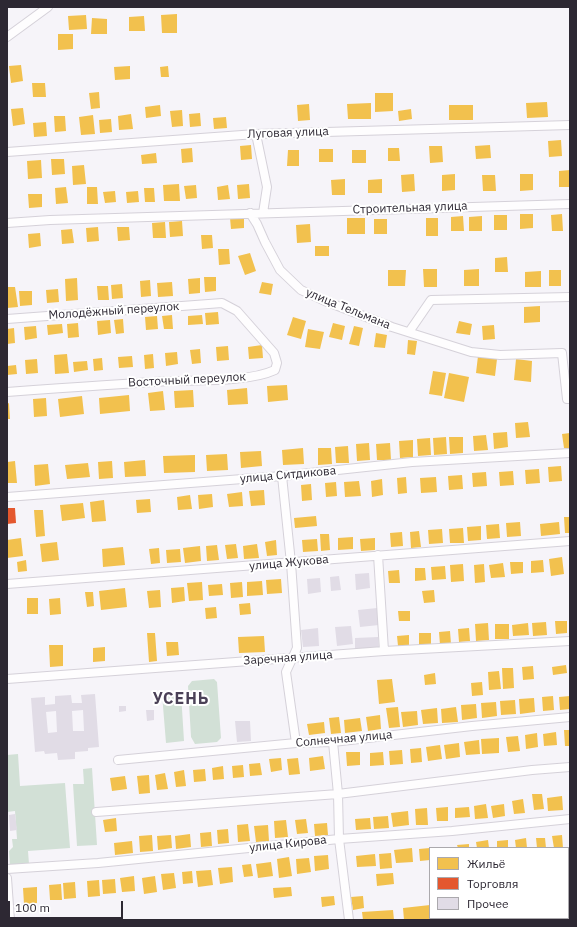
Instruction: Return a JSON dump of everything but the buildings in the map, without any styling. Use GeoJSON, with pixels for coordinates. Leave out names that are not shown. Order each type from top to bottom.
{"type":"FeatureCollection","features":[{"type":"Feature","properties":{"kind":"street"},"geometry":{"type":"LineString","coordinates":[[7,37],[48,7]]}},
{"type":"Feature","properties":{"kind":"street","name":"Луговая улица"},"geometry":{"type":"LineString","coordinates":[[7,152],[256,134],[570,125]]}},
{"type":"Feature","properties":{"kind":"street"},"geometry":{"type":"LineString","coordinates":[[256,134],[267,187],[263,213]]}},
{"type":"Feature","properties":{"kind":"street","name":"Строительная улица"},"geometry":{"type":"LineString","coordinates":[[250,213],[570,204]]}},
{"type":"Feature","properties":{"kind":"street"},"geometry":{"type":"LineString","coordinates":[[7,223],[50,220],[250,213]]}},
{"type":"Feature","properties":{"kind":"street","name":"улица Тельмана"},"geometry":{"type":"LineString","coordinates":[[250,213],[280,270],[301,290],[325,301],[409,332],[471,352],[500,355],[562,353],[567,399],[570,398]]}},
{"type":"Feature","properties":{"kind":"street"},"geometry":{"type":"LineString","coordinates":[[409,332],[431,300],[570,297]]}},
{"type":"Feature","properties":{"kind":"street","name":"Молодёжный переулок"},"geometry":{"type":"LineString","coordinates":[[7,319],[222,303]]}},
{"type":"Feature","properties":{"kind":"street","name":"Восточный переулок"},"geometry":{"type":"LineString","coordinates":[[7,392],[245,377],[269,373],[275,370],[277,363],[274,353],[237,311],[222,303]]}},
{"type":"Feature","properties":{"kind":"street","name":"улица Ситдикова"},"geometry":{"type":"LineString","coordinates":[[7,497],[282,476],[412,462],[570,453]]}},
{"type":"Feature","properties":{"kind":"street"},"geometry":{"type":"LineString","coordinates":[[282,476],[297,648],[286,672],[296,743]]}},
{"type":"Feature","properties":{"kind":"street","name":"улица Жукова"},"geometry":{"type":"LineString","coordinates":[[7,584],[570,541]]}},
{"type":"Feature","properties":{"kind":"street"},"geometry":{"type":"LineString","coordinates":[[378,555],[384,650]]}},
{"type":"Feature","properties":{"kind":"street","name":"Заречная улица"},"geometry":{"type":"LineString","coordinates":[[7,679],[384,650],[570,641]]}},
{"type":"Feature","properties":{"kind":"street","name":"Солнечная улица"},"geometry":{"type":"LineString","coordinates":[[118,760],[296,743],[333,742],[472,726],[570,717]]}},
{"type":"Feature","properties":{"kind":"street"},"geometry":{"type":"LineString","coordinates":[[333,742],[338,794],[340,839],[349,920]]}},
{"type":"Feature","properties":{"kind":"street"},"geometry":{"type":"LineString","coordinates":[[96,812],[338,794],[532,770],[570,767]]}},
{"type":"Feature","properties":{"kind":"street","name":"улица Кирова"},"geometry":{"type":"LineString","coordinates":[[7,869],[98,863],[340,839],[452,831],[570,819]]}},
{"type":"Feature","properties":{"kind":"street"},"geometry":{"type":"LineString","coordinates":[[7,878],[10,920]]}},
{"type":"Feature","properties":{"kind":"street"},"geometry":{"type":"LineString","coordinates":[[539,920],[550,919]]}},
{"type":"Feature","properties":{"kind":"shaded area"},"geometry":{"type":"Polygon","coordinates":[[[214,679],[217,682],[221,738],[217,742],[195,744],[191,737],[188,686],[192,681],[214,679]]]}},
{"type":"Feature","properties":{"kind":"shaded area"},"geometry":{"type":"Polygon","coordinates":[[[181,693],[184,741],[166,743],[162,694],[181,693]]]}},
{"type":"Feature","properties":{"kind":"shaded area"},"geometry":{"type":"Polygon","coordinates":[[[18,754],[20,786],[65,783],[70,848],[28,851],[29,864],[10,866],[9,851],[13,847],[12,839],[17,839],[15,811],[7,812],[7,755],[18,754]]]}},
{"type":"Feature","properties":{"kind":"shaded area"},"geometry":{"type":"Polygon","coordinates":[[[92,768],[97,845],[77,846],[73,784],[84,784],[83,769],[92,768]]]}},
{"type":"Feature","properties":{"kind":"district","name":"УСЕНЬ"},"geometry":{"type":"Point","coordinates":[181,699]}}]}
